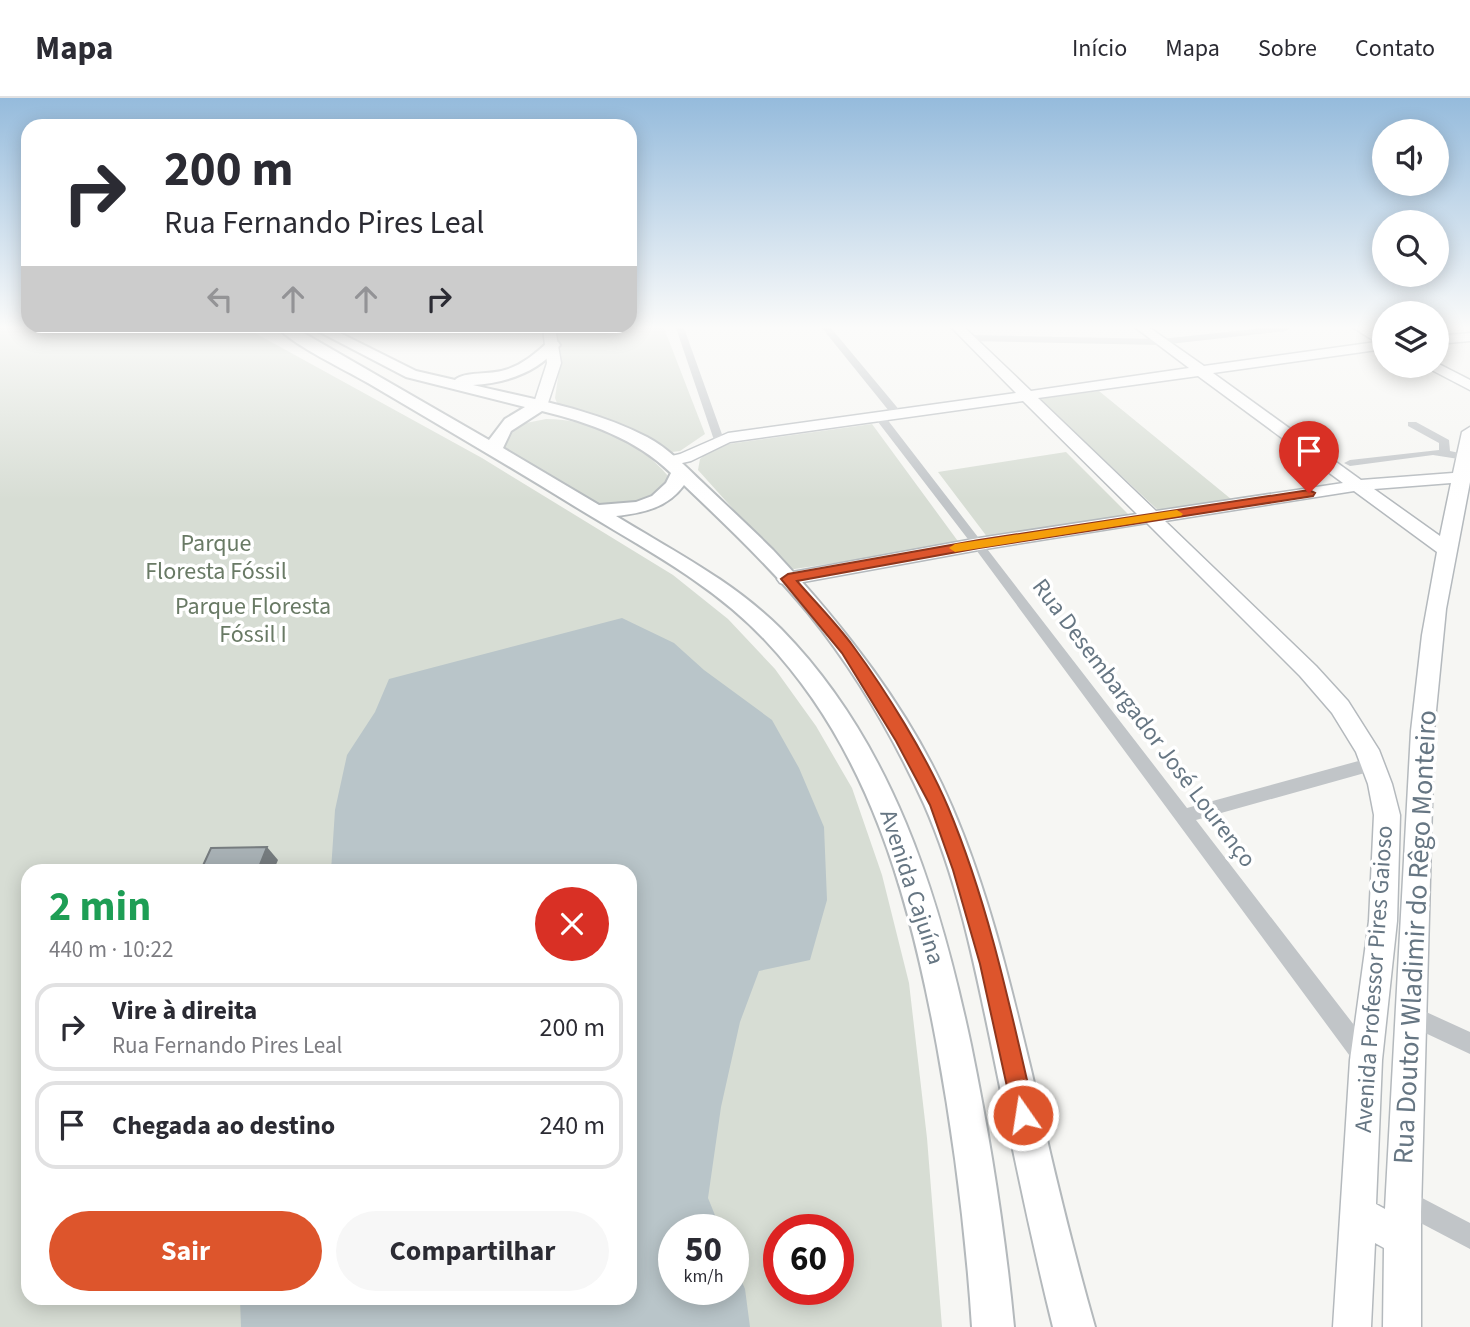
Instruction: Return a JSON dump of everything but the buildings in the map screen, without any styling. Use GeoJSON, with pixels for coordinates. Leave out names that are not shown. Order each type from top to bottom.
{"type":"FeatureCollection","features":[{"type":"Feature","properties":{"kind":"main road","name":"Avenida Cajuína"},"geometry":{"type":"LineString","coordinates":[[382,385],[599,511],[717,585],[805,669],[833,710],[878,786],[901,837],[926,917],[945,995],[971,1139],[993,1327]]}},
{"type":"Feature","properties":{"kind":"main road","name":"Avenida Cajuína"},"geometry":{"type":"LineString","coordinates":[[457,385],[607,425],[642,441],[675,467],[745,533],[847,649],[903,737],[938,805],[963,870],[990,964],[1051,1240],[1074,1327]]}},
{"type":"Feature","properties":{"kind":"main road","name":"Avenida Professor Pires Gaioso"},"geometry":{"type":"LineString","coordinates":[[1016,385],[1154,517],[1308,671],[1340,707],[1373,764],[1387,815],[1382,921],[1366,1060],[1352,1327]]}},
{"type":"Feature","properties":{"kind":"main road"},"geometry":{"type":"LineString","coordinates":[[599,511],[627,509],[658,501],[672,492],[675,467],[719,440],[1091,385]]}},
{"type":"Feature","properties":{"kind":"main road"},"geometry":{"type":"LineString","coordinates":[[1224,385],[1445,549]]}},
{"type":"Feature","properties":{"kind":"main road"},"geometry":{"type":"LineString","coordinates":[[494,451],[496,441],[505,427],[518,416],[540,406]]}},
{"type":"Feature","properties":{"kind":"main road","name":"Rua Doutor Wladimir do Rêgo Monteiro"},"geometry":{"type":"LineString","coordinates":[[1402,1327],[1403,1200],[1413,1017],[1418,795],[1431,637],[1445,549],[1465,478],[1465,457],[1470,432]]}},
{"type":"Feature","properties":{"kind":"main road"},"geometry":{"type":"LineString","coordinates":[[788,579],[979,544],[1360,485],[1465,478]]}},
{"type":"Feature","properties":{"kind":"main road"},"geometry":{"type":"LineString","coordinates":[[1359,1214],[1403,1239]]}},
{"type":"Feature","properties":{"kind":"street"},"geometry":{"type":"LineString","coordinates":[[540,406],[548,385]]}},
{"type":"Feature","properties":{"kind":"street"},"geometry":{"type":"LineString","coordinates":[[700,385],[719,440]]}},
{"type":"Feature","properties":{"kind":"street","name":"Rua Desembargador José Lourenço"},"geometry":{"type":"LineString","coordinates":[[867,385],[979,544],[1366,1060]]}},
{"type":"Feature","properties":{"kind":"street"},"geometry":{"type":"LineString","coordinates":[[1412,424],[1445,442],[1444,453]]}},
{"type":"Feature","properties":{"kind":"street"},"geometry":{"type":"LineString","coordinates":[[1350,463],[1433,452],[1465,457]]}},
{"type":"Feature","properties":{"kind":"street"},"geometry":{"type":"LineString","coordinates":[[1183,816],[1373,764]]}},
{"type":"Feature","properties":{"kind":"street"},"geometry":{"type":"LineString","coordinates":[[1413,1017],[1470,1043]]}},
{"type":"Feature","properties":{"kind":"street"},"geometry":{"type":"LineString","coordinates":[[1403,1200],[1470,1237]]}},
{"type":"Feature","properties":{"kind":"green space","name":"Parque Floresta Fóssil I"},"geometry":{"type":"Polygon","coordinates":[[[0,385],[350,385],[482,458],[673,575],[728,619],[775,669],[816,726],[852,788],[882,875],[909,983],[927,1138],[942,1327],[0,1327],[0,385]]]}},
{"type":"Feature","properties":{"kind":"green space"},"geometry":{"type":"Polygon","coordinates":[[[557,385],[686,385],[705,434],[680,451],[672,452],[559,408],[555,398],[557,385]]]}},
{"type":"Feature","properties":{"kind":"green space"},"geometry":{"type":"Polygon","coordinates":[[[1099,391],[1231,499],[1159,511],[1039,399],[1099,391]]]}},
{"type":"Feature","properties":{"kind":"green space"},"geometry":{"type":"Polygon","coordinates":[[[546,419],[580,423],[613,434],[629,443],[643,452],[668,476],[662,492],[640,503],[596,503],[501,447],[504,434],[521,424],[546,419]]]}},
{"type":"Feature","properties":{"kind":"green space"},"geometry":{"type":"Polygon","coordinates":[[[872,424],[960,544],[788,570],[698,470],[700,459],[714,446],[872,424]]]}},
{"type":"Feature","properties":{"kind":"green space"},"geometry":{"type":"Polygon","coordinates":[[[1066,452],[1130,516],[988,538],[938,472],[1066,452]]]}},
{"type":"Feature","properties":{"kind":"shaded area"},"geometry":{"type":"Polygon","coordinates":[[[622,618],[674,643],[704,670],[772,720],[799,768],[824,827],[827,900],[810,960],[759,971],[740,1022],[721,1107],[708,1198],[714,1214],[658,1214],[658,1305],[747,1305],[750,1327],[241,1327],[240,1305],[637,1305],[637,864],[331,864],[335,810],[347,755],[375,712],[389,679],[622,618]]]}},
{"type":"Feature","properties":{"kind":"slow traffic"},"geometry":{"type":"LineString","coordinates":[[955,548],[1177,514]]}},
{"type":"Feature","properties":{"kind":"route"},"geometry":{"type":"LineString","coordinates":[[1023,1115],[990,964],[963,870],[938,805],[903,737],[847,649],[788,579],[979,544],[1309,493]]}},
{"type":"Feature","properties":{"kind":"park label","name":"Parque Floresta Fóssil"},"geometry":{"type":"Point","coordinates":[216,557]}}]}
